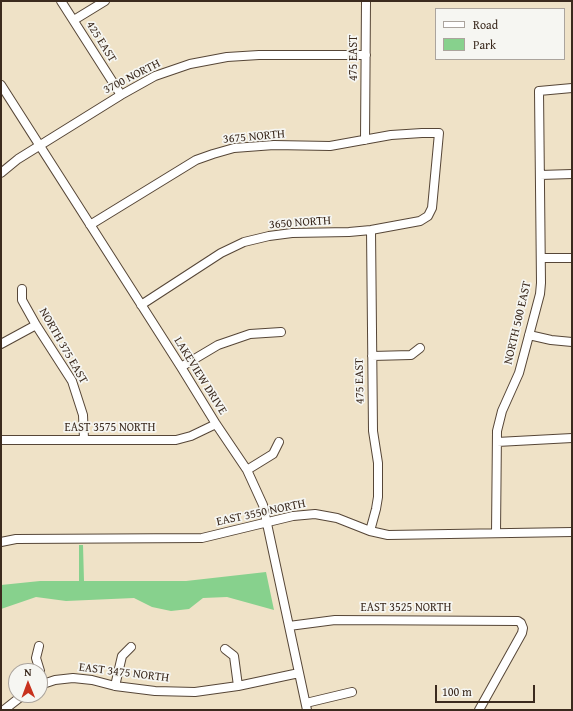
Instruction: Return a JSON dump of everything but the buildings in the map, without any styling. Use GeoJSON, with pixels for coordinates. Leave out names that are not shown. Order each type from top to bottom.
{"type":"FeatureCollection","features":[{"type":"Feature","properties":{"kind":"street","name":"425 EAST"},"geometry":{"type":"LineString","coordinates":[[61,1],[120,95]]}},
{"type":"Feature","properties":{"kind":"street"},"geometry":{"type":"LineString","coordinates":[[74,20],[106,1]]}},
{"type":"Feature","properties":{"kind":"street","name":"475 EAST"},"geometry":{"type":"LineString","coordinates":[[365,140],[366,1]]}},
{"type":"Feature","properties":{"kind":"street","name":"3700 NORTH"},"geometry":{"type":"LineString","coordinates":[[1,173],[40,145],[120,95],[155,76],[190,64],[227,57],[259,55],[366,55]]}},
{"type":"Feature","properties":{"kind":"street","name":"LAKEVIEW DRIVE"},"geometry":{"type":"LineString","coordinates":[[1,85],[216,424],[247,470],[263,505],[268,524],[307,707]]}},
{"type":"Feature","properties":{"kind":"street","name":"NORTH 500 EAST"},"geometry":{"type":"LineString","coordinates":[[496,532],[497,431],[502,411],[519,373],[540,294],[539,91],[572,88]]}},
{"type":"Feature","properties":{"kind":"street","name":"3675 NORTH"},"geometry":{"type":"LineString","coordinates":[[90,225],[196,160],[234,148],[274,145],[330,146],[391,135],[439,133],[432,208],[428,216]]}},
{"type":"Feature","properties":{"kind":"street"},"geometry":{"type":"LineString","coordinates":[[540,175],[572,174]]}},
{"type":"Feature","properties":{"kind":"street","name":"3650 NORTH"},"geometry":{"type":"LineString","coordinates":[[141,306],[221,253],[244,242],[269,236],[292,233],[371,230],[420,220],[428,216]]}},
{"type":"Feature","properties":{"kind":"street","name":"475 EAST"},"geometry":{"type":"LineString","coordinates":[[370,531],[376,509],[378,479],[378,463],[372,431],[371,230]]}},
{"type":"Feature","properties":{"kind":"street"},"geometry":{"type":"LineString","coordinates":[[541,258],[572,258]]}},
{"type":"Feature","properties":{"kind":"street","name":"NORTH 375 EAST"},"geometry":{"type":"LineString","coordinates":[[22,289],[22,300],[36,325],[72,381],[83,415],[84,439]]}},
{"type":"Feature","properties":{"kind":"street"},"geometry":{"type":"LineString","coordinates":[[1,344],[36,325]]}},
{"type":"Feature","properties":{"kind":"street"},"geometry":{"type":"LineString","coordinates":[[181,367],[218,345],[250,334],[281,332]]}},
{"type":"Feature","properties":{"kind":"street"},"geometry":{"type":"LineString","coordinates":[[529,335],[551,340],[572,342]]}},
{"type":"Feature","properties":{"kind":"street"},"geometry":{"type":"LineString","coordinates":[[372,356],[411,355],[420,348]]}},
{"type":"Feature","properties":{"kind":"street","name":"EAST 3575 NORTH"},"geometry":{"type":"LineString","coordinates":[[1,440],[176,440],[191,436],[216,424]]}},
{"type":"Feature","properties":{"kind":"street"},"geometry":{"type":"LineString","coordinates":[[497,442],[572,438]]}},
{"type":"Feature","properties":{"kind":"street"},"geometry":{"type":"LineString","coordinates":[[247,470],[273,454],[279,442]]}},
{"type":"Feature","properties":{"kind":"street","name":"EAST 3550 NORTH"},"geometry":{"type":"LineString","coordinates":[[1,542],[16,539],[202,538],[268,524],[293,516],[315,514],[337,518],[370,531],[388,535],[496,532],[572,532]]}},
{"type":"Feature","properties":{"kind":"street","name":"EAST 3525 NORTH"},"geometry":{"type":"LineString","coordinates":[[289,626],[335,620],[518,621],[521,623],[523,628],[522,633],[479,710]]}},
{"type":"Feature","properties":{"kind":"street"},"geometry":{"type":"LineString","coordinates":[[37,663],[36,658],[39,646]]}},
{"type":"Feature","properties":{"kind":"street"},"geometry":{"type":"LineString","coordinates":[[115,686],[122,656],[131,647]]}},
{"type":"Feature","properties":{"kind":"street"},"geometry":{"type":"LineString","coordinates":[[225,649],[234,656],[238,686]]}},
{"type":"Feature","properties":{"kind":"street","name":"EAST 3475 NORTH"},"geometry":{"type":"LineString","coordinates":[[48,682],[55,680],[73,678],[92,680],[115,686],[155,691],[194,692],[238,686],[300,673]]}},
{"type":"Feature","properties":{"kind":"street"},"geometry":{"type":"LineString","coordinates":[[307,707],[352,692]]}},
{"type":"Feature","properties":{"kind":"street"},"geometry":{"type":"LineString","coordinates":[[4,710],[13,703]]}},
{"type":"Feature","properties":{"kind":"green space"},"geometry":{"type":"Polygon","coordinates":[[[79,545],[83,545],[84,581],[186,581],[266,572],[274,610],[227,597],[203,598],[189,609],[171,611],[152,607],[134,598],[66,601],[36,597],[1,609],[1,585],[40,581],[79,581],[79,545]]]}}]}
